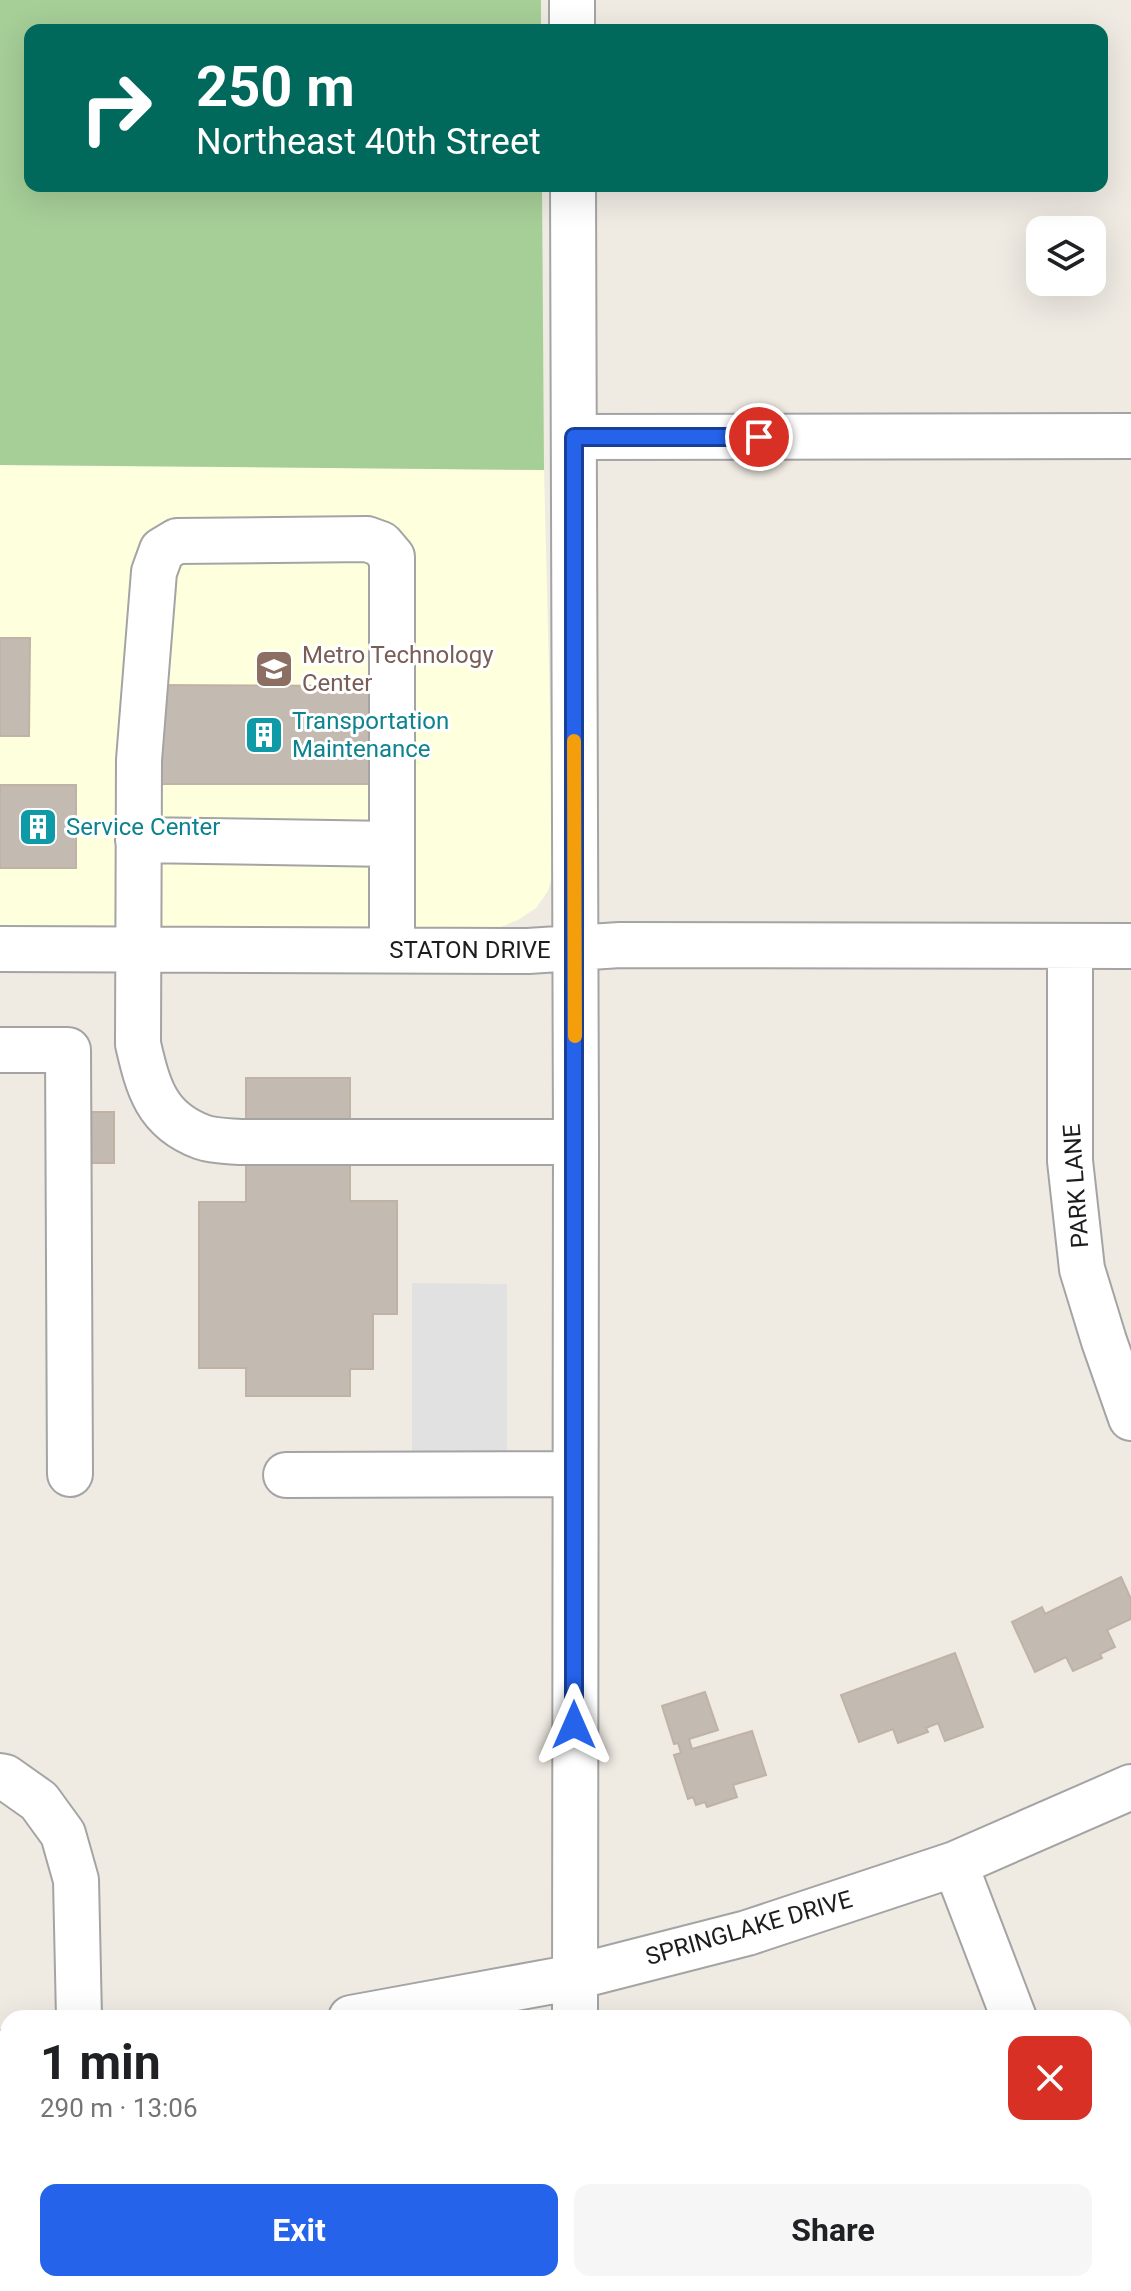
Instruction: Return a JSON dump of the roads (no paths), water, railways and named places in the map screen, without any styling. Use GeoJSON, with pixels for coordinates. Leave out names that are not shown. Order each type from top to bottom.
{"type":"FeatureCollection","features":[{"type":"Feature","properties":{"kind":"street"},"geometry":{"type":"LineString","coordinates":[[572,0],[572,24]]}},
{"type":"Feature","properties":{"kind":"street"},"geometry":{"type":"LineString","coordinates":[[573,192],[575,1998]]}},
{"type":"Feature","properties":{"kind":"street"},"geometry":{"type":"LineString","coordinates":[[574,437],[1131,436]]}},
{"type":"Feature","properties":{"kind":"street"},"geometry":{"type":"LineString","coordinates":[[392,950],[392,557],[381,544],[367,539],[177,541],[162,550],[154,572],[139,760],[138,1044],[147,1082],[167,1118],[203,1138],[240,1142],[576,1142]]}},
{"type":"Feature","properties":{"kind":"street"},"geometry":{"type":"LineString","coordinates":[[138,840],[392,844]]}},
{"type":"Feature","properties":{"kind":"street","name":"STATON DRIVE"},"geometry":{"type":"LineString","coordinates":[[0,949],[528,951],[620,945],[1131,946]]}},
{"type":"Feature","properties":{"kind":"street","name":"PARK LANE"},"geometry":{"type":"LineString","coordinates":[[1070,946],[1070,1161],[1082,1269],[1131,1418]]}},
{"type":"Feature","properties":{"kind":"street"},"geometry":{"type":"LineString","coordinates":[[0,1050],[68,1050],[70,1474]]}},
{"type":"Feature","properties":{"kind":"street"},"geometry":{"type":"LineString","coordinates":[[286,1475],[574,1474]]}},
{"type":"Feature","properties":{"kind":"street"},"geometry":{"type":"LineString","coordinates":[[0,1776],[39,1801],[63,1834],[76,1880],[79,2010]]}},
{"type":"Feature","properties":{"kind":"street","name":"SPRINGLAKE DRIVE"},"geometry":{"type":"LineString","coordinates":[[441,2010],[575,1998],[747,1933],[955,1864],[1131,1787]]}},
{"type":"Feature","properties":{"kind":"street"},"geometry":{"type":"LineString","coordinates":[[955,1864],[1011,2010]]}},
{"type":"Feature","properties":{"kind":"place","name":"Metro Technology Center"},"geometry":{"type":"Point","coordinates":[274,669]}},
{"type":"Feature","properties":{"kind":"place","name":"Transportation Maintenance"},"geometry":{"type":"Point","coordinates":[264,735]}},
{"type":"Feature","properties":{"kind":"place","name":"Service Center"},"geometry":{"type":"Point","coordinates":[38,827]}}]}
